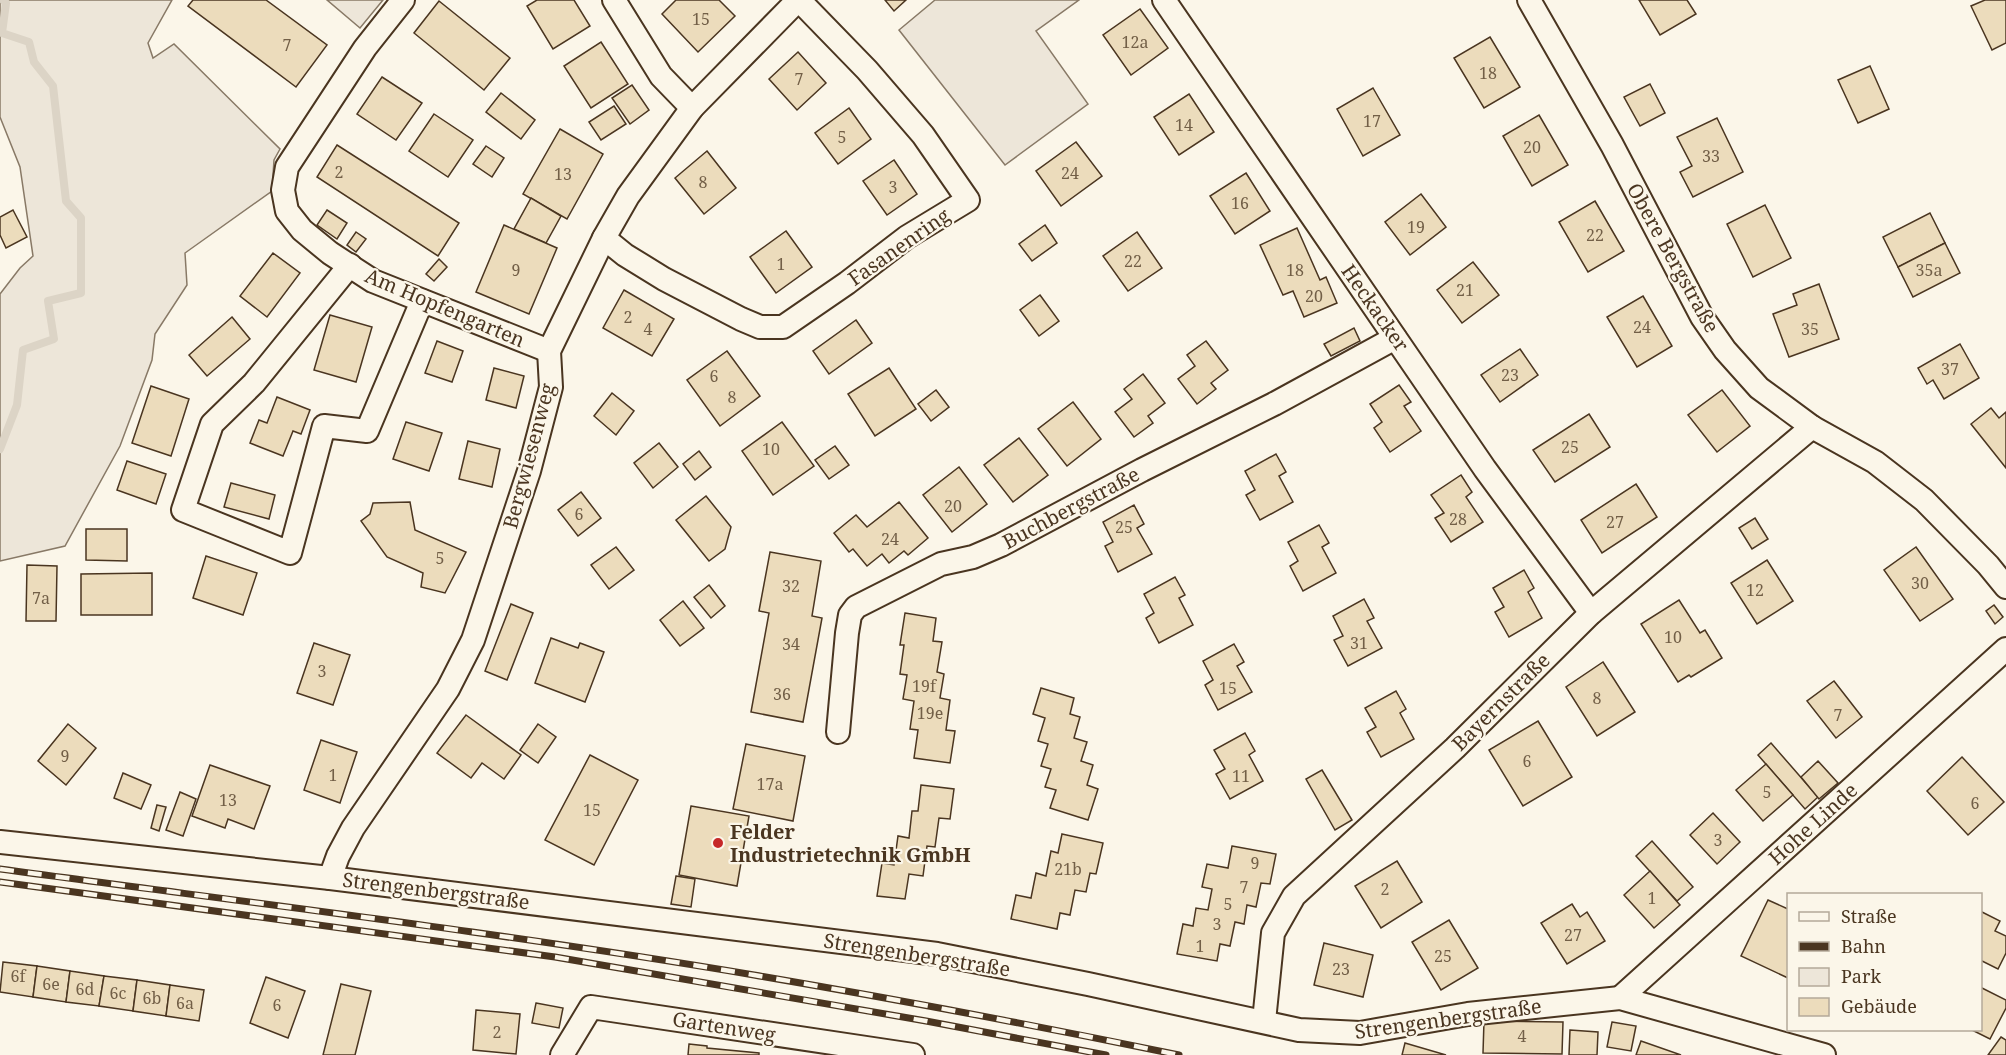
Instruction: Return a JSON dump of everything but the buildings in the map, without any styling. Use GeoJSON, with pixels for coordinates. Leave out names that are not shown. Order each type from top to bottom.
{"type":"FeatureCollection","features":[{"type":"Feature","properties":{"kind":"street","name":"Am Hopfengarten"},"geometry":{"type":"LineString","coordinates":[[403,0],[365,48],[287,167],[283,190],[287,211],[302,230],[373,281],[549,351]]}},
{"type":"Feature","properties":{"kind":"street"},"geometry":{"type":"LineString","coordinates":[[614,0],[661,76],[692,108]]}},
{"type":"Feature","properties":{"kind":"street","name":"Bergwiesenweg"},"geometry":{"type":"LineString","coordinates":[[330,878],[338,856],[353,828],[448,688],[473,640],[529,471],[551,387],[549,351],[604,238],[628,196],[692,108],[798,0]]}},
{"type":"Feature","properties":{"kind":"street","name":"Fasanenring"},"geometry":{"type":"LineString","coordinates":[[604,238],[664,279],[741,319],[760,327],[783,327],[907,237],[968,200],[923,135],[867,70],[798,0]]}},
{"type":"Feature","properties":{"kind":"street","name":"Heckacker"},"geometry":{"type":"LineString","coordinates":[[1164,0],[1485,469],[1591,613]]}},
{"type":"Feature","properties":{"kind":"street","name":"Obere Bergstraße"},"geometry":{"type":"LineString","coordinates":[[1529,0],[1612,145],[1702,318],[1725,350],[1759,388],[1812,427],[1875,462],[1924,500],[1988,565],[2006,587]]}},
{"type":"Feature","properties":{"kind":"street"},"geometry":{"type":"LineString","coordinates":[[350,265],[254,383],[212,424],[183,510],[290,553],[324,426],[366,431],[422,301]]}},
{"type":"Feature","properties":{"kind":"street","name":"Buchbergstraße"},"geometry":{"type":"LineString","coordinates":[[838,732],[850,615],[856,607],[941,564],[973,557],[1001,545],[1142,470],[1274,404],[1395,338]]}},
{"type":"Feature","properties":{"kind":"street","name":"Bayernstraße"},"geometry":{"type":"LineString","coordinates":[[1264,1021],[1274,933],[1294,896],[1455,748],[1591,613],[1812,427]]}},
{"type":"Feature","properties":{"kind":"street","name":"Hohe Linde"},"geometry":{"type":"LineString","coordinates":[[1620,998],[2006,649]]}},
{"type":"Feature","properties":{"kind":"street","name":"Strengenbergstraße"},"geometry":{"type":"LineString","coordinates":[[0,842],[330,878],[937,954],[1299,1030],[1360,1033],[1468,1014],[1620,998],[1824,1055]]}},
{"type":"Feature","properties":{"kind":"street","name":"Gartenweg"},"geometry":{"type":"LineString","coordinates":[[562,1055],[591,1007],[913,1055]]}},
{"type":"Feature","properties":{"kind":"green space"},"geometry":{"type":"Polygon","coordinates":[[[0,0],[172,0],[148,43],[153,58],[174,44],[280,149],[274,160],[272,191],[185,253],[187,285],[155,334],[152,360],[120,446],[65,546],[0,561],[0,294],[20,268],[33,256],[20,167],[0,117],[0,0]]]}},
{"type":"Feature","properties":{"kind":"green space"},"geometry":{"type":"Polygon","coordinates":[[[327,0],[383,0],[360,28],[327,0]]]}},
{"type":"Feature","properties":{"kind":"green space"},"geometry":{"type":"Polygon","coordinates":[[[935,0],[1079,0],[1036,31],[1088,104],[1005,165],[899,30],[935,0]]]}},
{"type":"Feature","properties":{"kind":"waterway"},"geometry":{"type":"LineString","coordinates":[[0,449],[17,405],[23,350],[54,339],[48,301],[81,293],[81,218],[66,201],[53,86],[34,62],[29,42],[2,33],[6,3],[3,0]]}},
{"type":"Feature","properties":{"kind":"railway"},"geometry":{"type":"LineString","coordinates":[[0,869],[566,945],[914,1003],[1179,1055]]}},
{"type":"Feature","properties":{"kind":"railway"},"geometry":{"type":"LineString","coordinates":[[0,882],[555,957],[926,1021],[1106,1055]]}},
{"type":"Feature","properties":{"kind":"place","name":"Felder Industrietechnik GmbH"},"geometry":{"type":"Point","coordinates":[718,843]}}]}
